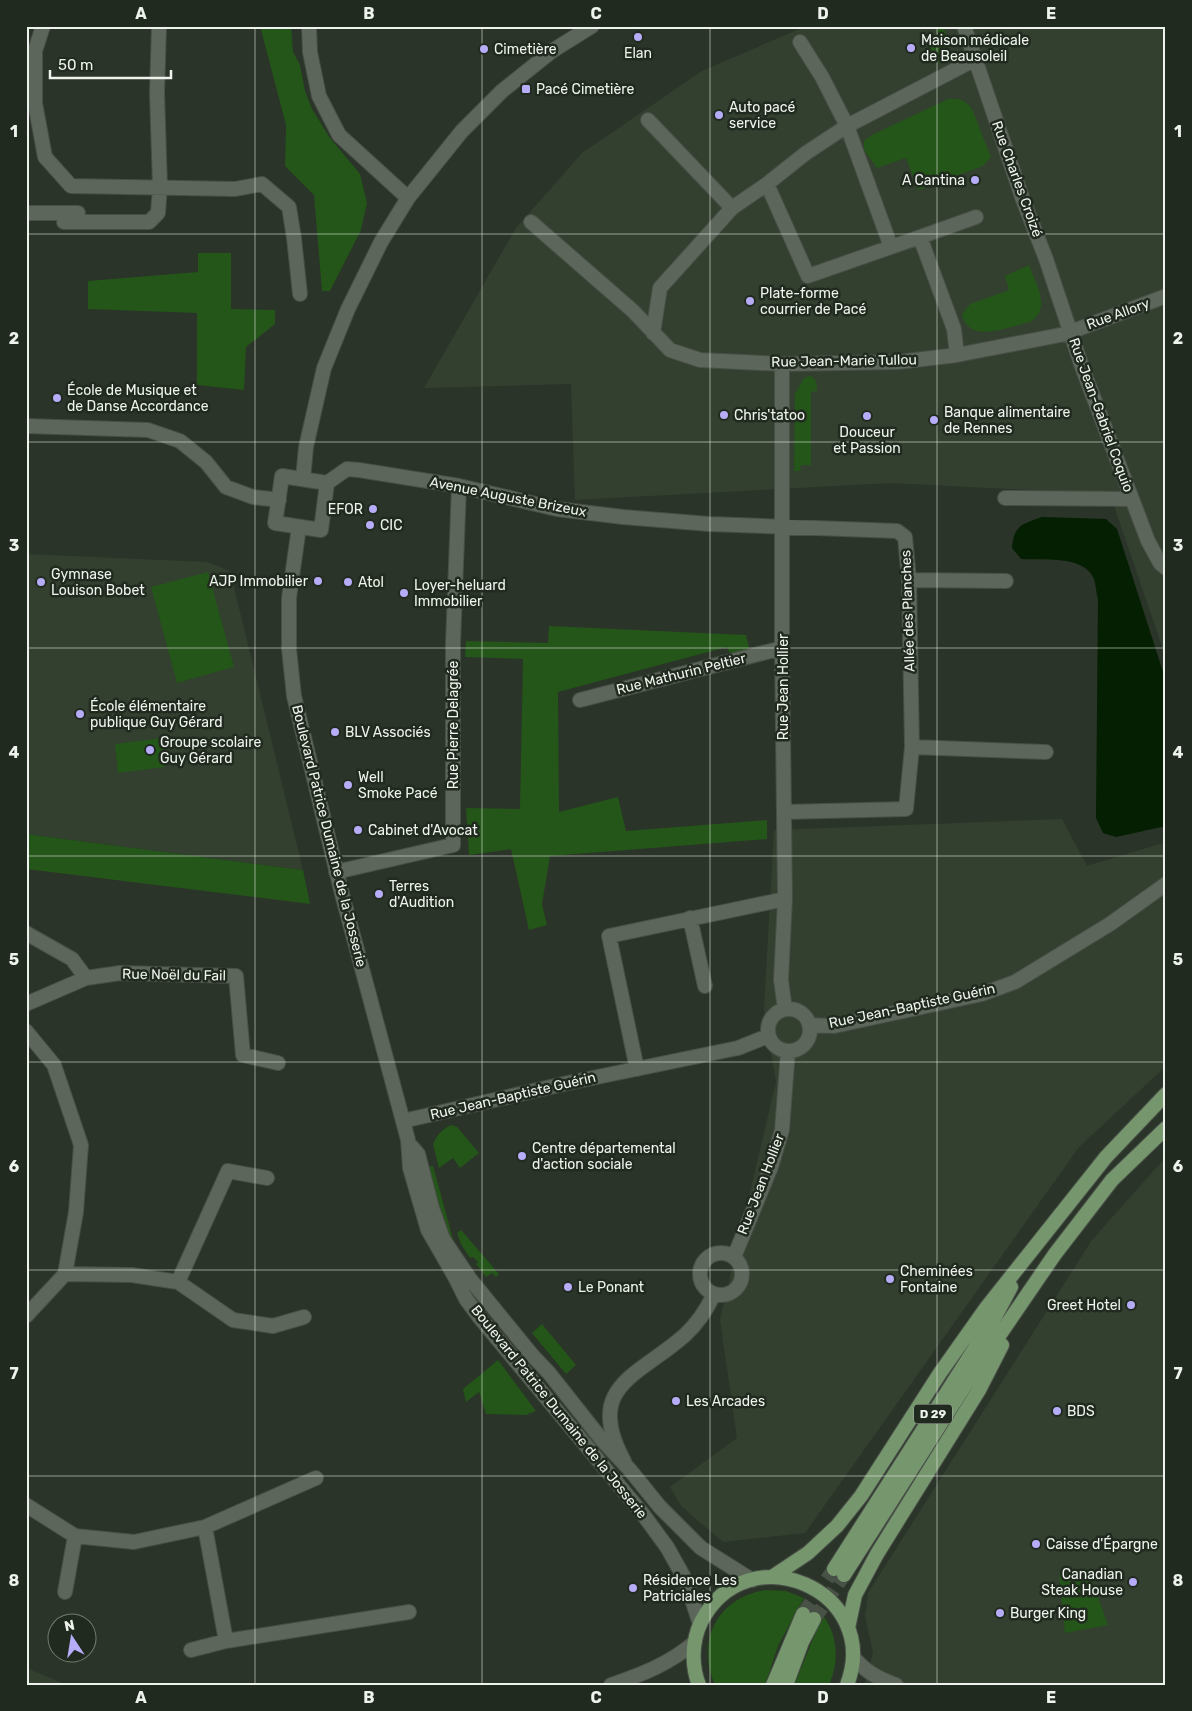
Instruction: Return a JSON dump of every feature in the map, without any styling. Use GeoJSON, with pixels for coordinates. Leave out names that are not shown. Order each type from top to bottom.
{"type":"FeatureCollection","features":[{"type":"Feature","properties":{"kind":"main road","name":"D 29"},"geometry":{"type":"LineString","coordinates":[[1166,1094],[1106,1157],[1029,1256],[996,1315],[839,1572],[1078,1222],[1112,1180],[1166,1128]]}},
{"type":"Feature","properties":{"kind":"main road"},"geometry":{"type":"LineString","coordinates":[[772,1577],[808,1553],[827,1536],[849,1511],[861,1496],[940,1373],[986,1308],[1029,1256]]}},
{"type":"Feature","properties":{"kind":"main road"},"geometry":{"type":"LineString","coordinates":[[848,1628],[855,1594],[877,1554],[979,1390],[1024,1300]]}},
{"type":"Feature","properties":{"kind":"main road"},"geometry":{"type":"LineString","coordinates":[[699,1685],[694,1661],[695,1642],[700,1624],[713,1604],[721,1596],[741,1583],[772,1577],[796,1580],[818,1590],[836,1607],[848,1628],[853,1657],[851,1674],[847,1685]]}},
{"type":"Feature","properties":{"kind":"main road"},"geometry":{"type":"LineString","coordinates":[[773,1685],[808,1616],[799,1650],[786,1685]]}},
{"type":"Feature","properties":{"kind":"street"},"geometry":{"type":"LineString","coordinates":[[43,26],[35,51],[35,103],[45,157],[71,186],[160,186],[235,189],[262,184],[289,207],[300,294]]}},
{"type":"Feature","properties":{"kind":"street"},"geometry":{"type":"LineString","coordinates":[[64,222],[149,222],[158,212],[160,186],[157,93],[159,26]]}},
{"type":"Feature","properties":{"kind":"street"},"geometry":{"type":"LineString","coordinates":[[309,26],[310,52],[320,96],[339,135],[408,198]]}},
{"type":"Feature","properties":{"kind":"street"},"geometry":{"type":"LineString","coordinates":[[303,479],[306,446],[324,368],[348,309],[381,242],[408,198],[462,131],[502,91],[552,51],[592,26]]}},
{"type":"Feature","properties":{"kind":"street","name":"Rue Charles Croizé"},"geometry":{"type":"LineString","coordinates":[[964,26],[974,60],[1071,331]]}},
{"type":"Feature","properties":{"kind":"street"},"geometry":{"type":"LineString","coordinates":[[800,42],[822,77],[847,126],[891,247]]}},
{"type":"Feature","properties":{"kind":"street"},"geometry":{"type":"LineString","coordinates":[[653,332],[660,288],[732,208],[806,153],[847,126],[974,60]]}},
{"type":"Feature","properties":{"kind":"street"},"geometry":{"type":"LineString","coordinates":[[648,120],[732,208]]}},
{"type":"Feature","properties":{"kind":"street"},"geometry":{"type":"LineString","coordinates":[[766,184],[808,276],[976,217]]}},
{"type":"Feature","properties":{"kind":"street"},"geometry":{"type":"LineString","coordinates":[[26,213],[158,212]]}},
{"type":"Feature","properties":{"kind":"street","name":"Rue Jean-Marie Tullou"},"geometry":{"type":"LineString","coordinates":[[531,222],[633,311],[670,350],[700,360],[782,364],[898,362],[978,352],[1071,331]]}},
{"type":"Feature","properties":{"kind":"street"},"geometry":{"type":"LineString","coordinates":[[920,237],[954,329],[957,355]]}},
{"type":"Feature","properties":{"kind":"street","name":"Rue Allory"},"geometry":{"type":"LineString","coordinates":[[1071,331],[1166,296]]}},
{"type":"Feature","properties":{"kind":"street","name":"Rue Jean-Gabriel Coquio"},"geometry":{"type":"LineString","coordinates":[[1071,331],[1082,367],[1148,541],[1160,563],[1166,568]]}},
{"type":"Feature","properties":{"kind":"street","name":"Rue Jean Hollier"},"geometry":{"type":"LineString","coordinates":[[782,364],[784,528],[782,648],[785,899],[782,980],[785,1009]]}},
{"type":"Feature","properties":{"kind":"street"},"geometry":{"type":"LineString","coordinates":[[26,426],[148,430],[180,441],[206,462],[226,487],[254,497],[279,500]]}},
{"type":"Feature","properties":{"kind":"street","name":"Avenue Auguste Brizeux"},"geometry":{"type":"LineString","coordinates":[[327,482],[347,469],[459,486],[557,509],[623,518],[784,528]]}},
{"type":"Feature","properties":{"kind":"street"},"geometry":{"type":"LineString","coordinates":[[282,476],[327,482],[321,530],[275,524],[282,476]]}},
{"type":"Feature","properties":{"kind":"street","name":"Rue Pierre Delagrée"},"geometry":{"type":"LineString","coordinates":[[336,872],[453,845],[454,644],[459,486]]}},
{"type":"Feature","properties":{"kind":"street","name":"Rue Jean-Gabriel Coquio"},"geometry":{"type":"LineString","coordinates":[[1005,498],[1132,499]]}},
{"type":"Feature","properties":{"kind":"street","name":"Boulevard Patrice Dumaine de la Josserie"},"geometry":{"type":"LineString","coordinates":[[299,527],[288,598],[289,649],[294,696],[336,872],[408,1140],[410,1168],[428,1230],[466,1299],[667,1546],[686,1581],[700,1624]]}},
{"type":"Feature","properties":{"kind":"street","name":"Allée des Planches"},"geometry":{"type":"LineString","coordinates":[[784,528],[898,531],[905,537],[909,580],[912,747],[906,809],[784,812]]}},
{"type":"Feature","properties":{"kind":"street"},"geometry":{"type":"LineString","coordinates":[[909,580],[1006,581]]}},
{"type":"Feature","properties":{"kind":"street","name":"Rue Mathurin Peltier"},"geometry":{"type":"LineString","coordinates":[[580,700],[782,648]]}},
{"type":"Feature","properties":{"kind":"street"},"geometry":{"type":"LineString","coordinates":[[912,747],[1046,752]]}},
{"type":"Feature","properties":{"kind":"street","name":"Rue Jean-Baptiste Guérin"},"geometry":{"type":"LineString","coordinates":[[809,1025],[834,1026],[982,994],[1015,982],[1110,924],[1166,884]]}},
{"type":"Feature","properties":{"kind":"street"},"geometry":{"type":"LineString","coordinates":[[637,1069],[609,936],[785,899]]}},
{"type":"Feature","properties":{"kind":"street"},"geometry":{"type":"LineString","coordinates":[[690,918],[705,986]]}},
{"type":"Feature","properties":{"kind":"street"},"geometry":{"type":"LineString","coordinates":[[26,933],[72,959],[86,978]]}},
{"type":"Feature","properties":{"kind":"street","name":"Rue Noël du Fail"},"geometry":{"type":"LineString","coordinates":[[26,1004],[86,978],[120,973],[236,976],[243,1056],[278,1062]]}},
{"type":"Feature","properties":{"kind":"street"},"geometry":{"type":"LineString","coordinates":[[785,1009],[796,1010],[804,1016],[809,1025],[809,1035],[805,1043],[797,1049],[788,1051],[776,1046],[768,1036],[768,1024],[774,1014],[785,1009]]}},
{"type":"Feature","properties":{"kind":"street"},"geometry":{"type":"LineString","coordinates":[[26,1031],[54,1064],[81,1145],[76,1212],[65,1274],[26,1316]]}},
{"type":"Feature","properties":{"kind":"street","name":"Rue Jean-Baptiste Guérin"},"geometry":{"type":"LineString","coordinates":[[403,1121],[738,1048],[768,1036]]}},
{"type":"Feature","properties":{"kind":"street","name":"Rue Jean Hollier"},"geometry":{"type":"LineString","coordinates":[[734,1257],[771,1167],[782,1130],[788,1051]]}},
{"type":"Feature","properties":{"kind":"street","name":"Boulevard Patrice Dumaine de la Josserie"},"geometry":{"type":"LineString","coordinates":[[408,1140],[418,1154],[437,1225],[450,1252],[470,1279],[527,1350],[549,1372],[607,1446],[630,1470],[660,1507],[701,1548],[752,1580]]}},
{"type":"Feature","properties":{"kind":"street"},"geometry":{"type":"LineString","coordinates":[[178,1282],[228,1171],[267,1178]]}},
{"type":"Feature","properties":{"kind":"street"},"geometry":{"type":"LineString","coordinates":[[723,1253],[734,1257],[740,1265],[742,1274],[739,1284],[733,1291],[724,1295],[714,1294],[706,1290],[699,1274],[703,1262],[711,1255],[723,1253]]}},
{"type":"Feature","properties":{"kind":"street"},"geometry":{"type":"LineString","coordinates":[[65,1274],[132,1275],[178,1282],[232,1320],[273,1326],[304,1316]]}},
{"type":"Feature","properties":{"kind":"street"},"geometry":{"type":"LineString","coordinates":[[630,1470],[612,1434],[610,1418],[615,1396],[620,1386],[635,1371],[686,1334],[708,1308],[714,1294]]}},
{"type":"Feature","properties":{"kind":"street"},"geometry":{"type":"LineString","coordinates":[[26,1505],[75,1536],[134,1542],[205,1527],[316,1478]]}},
{"type":"Feature","properties":{"kind":"street"},"geometry":{"type":"LineString","coordinates":[[205,1527],[226,1641]]}},
{"type":"Feature","properties":{"kind":"street"},"geometry":{"type":"LineString","coordinates":[[65,1592],[75,1536]]}},
{"type":"Feature","properties":{"kind":"street"},"geometry":{"type":"LineString","coordinates":[[191,1650],[226,1641],[409,1612]]}},
{"type":"Feature","properties":{"kind":"street"},"geometry":{"type":"LineString","coordinates":[[611,1685],[659,1667],[682,1654],[695,1642]]}},
{"type":"Feature","properties":{"kind":"street"},"geometry":{"type":"LineString","coordinates":[[853,1657],[864,1670],[896,1685]]}},
{"type":"Feature","properties":{"kind":"shaded area"},"geometry":{"type":"Polygon","coordinates":[[[806,26],[1166,26],[1166,658],[1110,494],[891,483],[575,500],[571,384],[424,388],[516,228],[582,153],[702,71],[806,26]]]}},
{"type":"Feature","properties":{"kind":"shaded area"},"geometry":{"type":"Polygon","coordinates":[[[1042,517],[1106,519],[1117,529],[1166,681],[1166,826],[1116,837],[1103,833],[1096,818],[1098,599],[1094,579],[1089,571],[1082,566],[1062,560],[1021,559],[1012,548],[1015,534],[1020,526],[1042,517]]]}},
{"type":"Feature","properties":{"kind":"shaded area","name":"Groupe scolaire Guy Gérard"},"geometry":{"type":"Polygon","coordinates":[[[26,554],[207,562],[230,571],[303,870],[26,834],[26,554]]]}},
{"type":"Feature","properties":{"kind":"shaded area"},"geometry":{"type":"Polygon","coordinates":[[[1062,819],[1087,866],[1166,842],[1166,1066],[1079,1147],[805,1533],[723,1542],[682,1507],[670,1487],[737,1438],[720,1320],[776,1082],[764,1009],[774,830],[1062,819]]]}},
{"type":"Feature","properties":{"kind":"shaded area"},"geometry":{"type":"Polygon","coordinates":[[[1166,1157],[1166,1685],[864,1685],[873,1653],[865,1616],[868,1593],[1092,1240],[1166,1157]]]}},
{"type":"Feature","properties":{"kind":"shaded area"},"geometry":{"type":"Polygon","coordinates":[[[26,1668],[67,1685],[26,1685],[26,1668]]]}},
{"type":"Feature","properties":{"kind":"green space"},"geometry":{"type":"Polygon","coordinates":[[[260,26],[291,26],[293,52],[300,65],[305,91],[312,109],[330,138],[360,174],[367,203],[361,230],[330,291],[322,291],[314,195],[285,166],[286,125],[260,26]]]}},
{"type":"Feature","properties":{"kind":"green space"},"geometry":{"type":"Polygon","coordinates":[[[941,27],[944,28],[947,38],[948,52],[940,64],[930,48],[934,46],[932,44],[940,40],[937,30],[941,27]]]}},
{"type":"Feature","properties":{"kind":"green space"},"geometry":{"type":"Polygon","coordinates":[[[948,99],[962,100],[972,109],[991,157],[983,166],[918,190],[906,158],[877,168],[864,150],[864,141],[872,135],[948,99]]]}},
{"type":"Feature","properties":{"kind":"green space"},"geometry":{"type":"Polygon","coordinates":[[[198,253],[231,253],[231,309],[275,310],[275,324],[246,347],[244,390],[197,385],[197,313],[88,309],[88,281],[198,272],[198,253]]]}},
{"type":"Feature","properties":{"kind":"green space"},"geometry":{"type":"Polygon","coordinates":[[[1029,265],[1040,296],[1040,310],[1037,317],[1030,322],[1001,330],[990,332],[972,329],[966,323],[962,314],[970,304],[1009,290],[1005,276],[1029,265]]]}},
{"type":"Feature","properties":{"kind":"green space"},"geometry":{"type":"Polygon","coordinates":[[[810,376],[817,384],[817,391],[811,392],[811,465],[801,465],[800,471],[794,471],[795,394],[804,378],[810,376]]]}},
{"type":"Feature","properties":{"kind":"green space"},"geometry":{"type":"Polygon","coordinates":[[[208,572],[234,667],[177,683],[151,587],[208,572]]]}},
{"type":"Feature","properties":{"kind":"green space"},"geometry":{"type":"Polygon","coordinates":[[[549,626],[746,635],[750,651],[731,655],[727,647],[558,692],[559,812],[618,797],[626,831],[767,820],[767,839],[550,856],[542,904],[547,925],[529,930],[511,849],[469,855],[466,808],[520,809],[523,659],[465,657],[466,641],[548,643],[549,626]]]}},
{"type":"Feature","properties":{"kind":"green space"},"geometry":{"type":"Polygon","coordinates":[[[162,738],[165,767],[118,773],[115,744],[162,738]]]}},
{"type":"Feature","properties":{"kind":"green space"},"geometry":{"type":"Polygon","coordinates":[[[26,834],[303,870],[310,904],[26,869],[26,834]]]}},
{"type":"Feature","properties":{"kind":"green space"},"geometry":{"type":"Polygon","coordinates":[[[451,1125],[457,1127],[479,1153],[460,1168],[453,1158],[439,1168],[433,1144],[440,1133],[451,1125]]]}},
{"type":"Feature","properties":{"kind":"green space"},"geometry":{"type":"Polygon","coordinates":[[[433,1166],[456,1250],[446,1236],[425,1167],[433,1166]]]}},
{"type":"Feature","properties":{"kind":"green space"},"geometry":{"type":"Polygon","coordinates":[[[461,1230],[499,1274],[496,1277],[492,1273],[486,1277],[476,1264],[478,1262],[473,1257],[470,1258],[461,1244],[457,1233],[461,1230]]]}},
{"type":"Feature","properties":{"kind":"green space"},"geometry":{"type":"Polygon","coordinates":[[[542,1324],[576,1365],[566,1374],[532,1333],[542,1324]]]}},
{"type":"Feature","properties":{"kind":"green space"},"geometry":{"type":"Polygon","coordinates":[[[498,1360],[536,1411],[526,1415],[486,1414],[479,1392],[466,1402],[463,1389],[498,1360]]]}},
{"type":"Feature","properties":{"kind":"green space"},"geometry":{"type":"Polygon","coordinates":[[[1088,1569],[1108,1625],[1065,1633],[1059,1574],[1088,1569]]]}},
{"type":"Feature","properties":{"kind":"green space"},"geometry":{"type":"Polygon","coordinates":[[[766,1590],[786,1591],[804,1598],[778,1646],[765,1685],[715,1685],[709,1669],[708,1653],[710,1637],[715,1624],[723,1612],[735,1602],[749,1594],[766,1590]]]}},
{"type":"Feature","properties":{"kind":"green space"},"geometry":{"type":"Polygon","coordinates":[[[823,1615],[832,1631],[836,1648],[835,1666],[830,1683],[828,1685],[794,1685],[823,1615]]]}},
{"type":"Feature","properties":{"kind":"tunnel"},"geometry":{"type":"LineString","coordinates":[[803,1614],[834,1569]]}},
{"type":"Feature","properties":{"kind":"tunnel"},"geometry":{"type":"LineString","coordinates":[[814,1619],[844,1575]]}},
{"type":"Feature","properties":{"kind":"place","name":"Elan"},"geometry":{"type":"Point","coordinates":[638,37]}},
{"type":"Feature","properties":{"kind":"place","name":"Maison médicale de Beausoleil"},"geometry":{"type":"Point","coordinates":[911,48]}},
{"type":"Feature","properties":{"kind":"place","name":"Cimetière"},"geometry":{"type":"Point","coordinates":[484,49]}},
{"type":"Feature","properties":{"kind":"place","name":"Pacé Cimetière"},"geometry":{"type":"Point","coordinates":[526,89]}},
{"type":"Feature","properties":{"kind":"place","name":"Auto pacé service"},"geometry":{"type":"Point","coordinates":[719,115]}},
{"type":"Feature","properties":{"kind":"place","name":"A Cantina"},"geometry":{"type":"Point","coordinates":[975,180]}},
{"type":"Feature","properties":{"kind":"place","name":"Plate-forme courrier de Pacé"},"geometry":{"type":"Point","coordinates":[750,301]}},
{"type":"Feature","properties":{"kind":"place","name":"École de Musique et de Danse Accordance"},"geometry":{"type":"Point","coordinates":[57,398]}},
{"type":"Feature","properties":{"kind":"place","name":"Chris'tatoo"},"geometry":{"type":"Point","coordinates":[724,415]}},
{"type":"Feature","properties":{"kind":"place","name":"Douceur et Passion"},"geometry":{"type":"Point","coordinates":[867,416]}},
{"type":"Feature","properties":{"kind":"place","name":"Banque alimentaire de Rennes"},"geometry":{"type":"Point","coordinates":[934,420]}},
{"type":"Feature","properties":{"kind":"place","name":"EFOR"},"geometry":{"type":"Point","coordinates":[373,509]}},
{"type":"Feature","properties":{"kind":"place","name":"CIC"},"geometry":{"type":"Point","coordinates":[370,525]}},
{"type":"Feature","properties":{"kind":"place","name":"AJP Immobilier"},"geometry":{"type":"Point","coordinates":[318,581]}},
{"type":"Feature","properties":{"kind":"place","name":"Gymnase Louison Bobet"},"geometry":{"type":"Point","coordinates":[41,582]}},
{"type":"Feature","properties":{"kind":"place","name":"Atol"},"geometry":{"type":"Point","coordinates":[348,582]}},
{"type":"Feature","properties":{"kind":"place","name":"Loyer-heluard Immobilier"},"geometry":{"type":"Point","coordinates":[404,593]}},
{"type":"Feature","properties":{"kind":"place","name":"École élémentaire publique Guy Gérard"},"geometry":{"type":"Point","coordinates":[80,714]}},
{"type":"Feature","properties":{"kind":"place","name":"BLV Associés"},"geometry":{"type":"Point","coordinates":[335,732]}},
{"type":"Feature","properties":{"kind":"place","name":"Groupe scolaire Guy Gérard"},"geometry":{"type":"Point","coordinates":[150,750]}},
{"type":"Feature","properties":{"kind":"place","name":"Well Smoke Pacé"},"geometry":{"type":"Point","coordinates":[348,785]}},
{"type":"Feature","properties":{"kind":"place","name":"Cabinet d'Avocat"},"geometry":{"type":"Point","coordinates":[358,830]}},
{"type":"Feature","properties":{"kind":"place","name":"Terres d'Audition"},"geometry":{"type":"Point","coordinates":[379,894]}},
{"type":"Feature","properties":{"kind":"place","name":"Centre départemental d'action sociale"},"geometry":{"type":"Point","coordinates":[522,1156]}},
{"type":"Feature","properties":{"kind":"place","name":"Cheminées Fontaine"},"geometry":{"type":"Point","coordinates":[890,1279]}},
{"type":"Feature","properties":{"kind":"place","name":"Le Ponant"},"geometry":{"type":"Point","coordinates":[568,1287]}},
{"type":"Feature","properties":{"kind":"place","name":"Greet Hotel"},"geometry":{"type":"Point","coordinates":[1131,1305]}},
{"type":"Feature","properties":{"kind":"place","name":"Les Arcades"},"geometry":{"type":"Point","coordinates":[676,1401]}},
{"type":"Feature","properties":{"kind":"place","name":"BDS"},"geometry":{"type":"Point","coordinates":[1057,1411]}},
{"type":"Feature","properties":{"kind":"place","name":"Caisse d'Épargne"},"geometry":{"type":"Point","coordinates":[1036,1544]}},
{"type":"Feature","properties":{"kind":"place","name":"Canadian Steak House"},"geometry":{"type":"Point","coordinates":[1133,1582]}},
{"type":"Feature","properties":{"kind":"place","name":"Résidence Les Patriciales"},"geometry":{"type":"Point","coordinates":[633,1588]}},
{"type":"Feature","properties":{"kind":"place","name":"Burger King"},"geometry":{"type":"Point","coordinates":[1000,1613]}}]}
